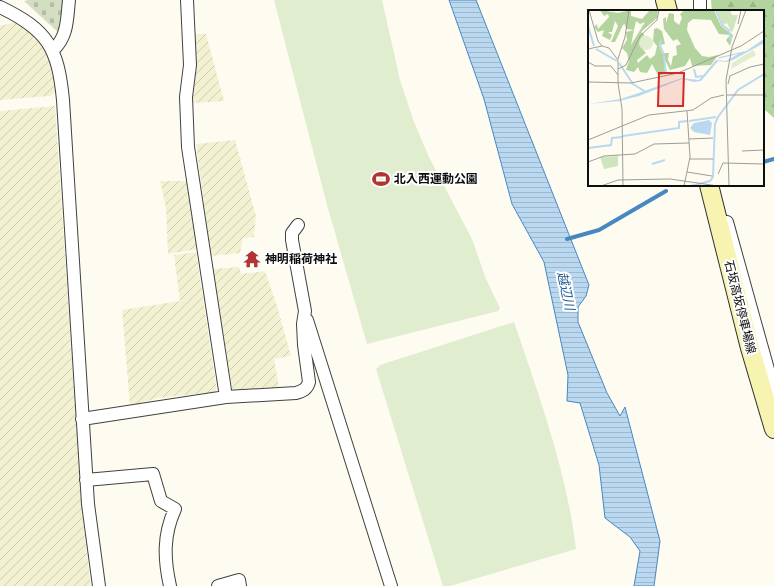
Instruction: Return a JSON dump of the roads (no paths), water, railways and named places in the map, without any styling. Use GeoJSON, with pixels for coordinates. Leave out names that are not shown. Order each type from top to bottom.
{"type":"FeatureCollection","features":[{"type":"Feature","properties":{"kind":"main road"},"geometry":{"type":"LineString","coordinates":[[665,0],[668,10]]}},
{"type":"Feature","properties":{"kind":"main road","name":"石坂高坂停車場線"},"geometry":{"type":"LineString","coordinates":[[709,186],[750,348],[774,429]]}},
{"type":"Feature","properties":{"kind":"street"},"geometry":{"type":"LineString","coordinates":[[53,50],[61,43],[65,32],[68,0]]}},
{"type":"Feature","properties":{"kind":"street"},"geometry":{"type":"LineString","coordinates":[[188,0],[190,65],[186,97],[188,147],[226,397]]}},
{"type":"Feature","properties":{"kind":"street"},"geometry":{"type":"LineString","coordinates":[[0,7],[15,14],[40,32],[53,50],[59,69],[63,100],[86,480],[100,586]]}},
{"type":"Feature","properties":{"kind":"street"},"geometry":{"type":"LineString","coordinates":[[714,186],[722,202],[774,391]]}},
{"type":"Feature","properties":{"kind":"street"},"geometry":{"type":"LineString","coordinates":[[298,225],[292,233],[292,240],[305,311],[391,586]]}},
{"type":"Feature","properties":{"kind":"street"},"geometry":{"type":"LineString","coordinates":[[82,419],[226,397],[302,392],[310,382],[304,345],[303,324],[305,311]]}},
{"type":"Feature","properties":{"kind":"street"},"geometry":{"type":"LineString","coordinates":[[86,480],[153,474],[161,502],[175,509],[168,523],[165,552],[170,586]]}},
{"type":"Feature","properties":{"kind":"street"},"geometry":{"type":"LineString","coordinates":[[218,586],[239,580],[240,586]]}},
{"type":"Feature","properties":{"kind":"water","name":"越辺川"},"geometry":{"type":"Polygon","coordinates":[[[449,0],[476,0],[589,285],[586,296],[578,307],[578,322],[607,393],[620,416],[625,407],[660,541],[654,586],[634,586],[640,551],[630,537],[605,518],[599,465],[580,403],[567,401],[568,375],[544,262],[512,204],[484,99],[449,0]]]}},
{"type":"Feature","properties":{"kind":"waterway"},"geometry":{"type":"LineString","coordinates":[[764,162],[774,159]]}},
{"type":"Feature","properties":{"kind":"waterway"},"geometry":{"type":"LineString","coordinates":[[567,239],[599,230],[666,191]]}},
{"type":"Feature","properties":{"kind":"place","name":"北入西運動公園"},"geometry":{"type":"Point","coordinates":[381,179]}},
{"type":"Feature","properties":{"kind":"place","name":"神明稲荷神社"},"geometry":{"type":"Point","coordinates":[252,259]}}]}
